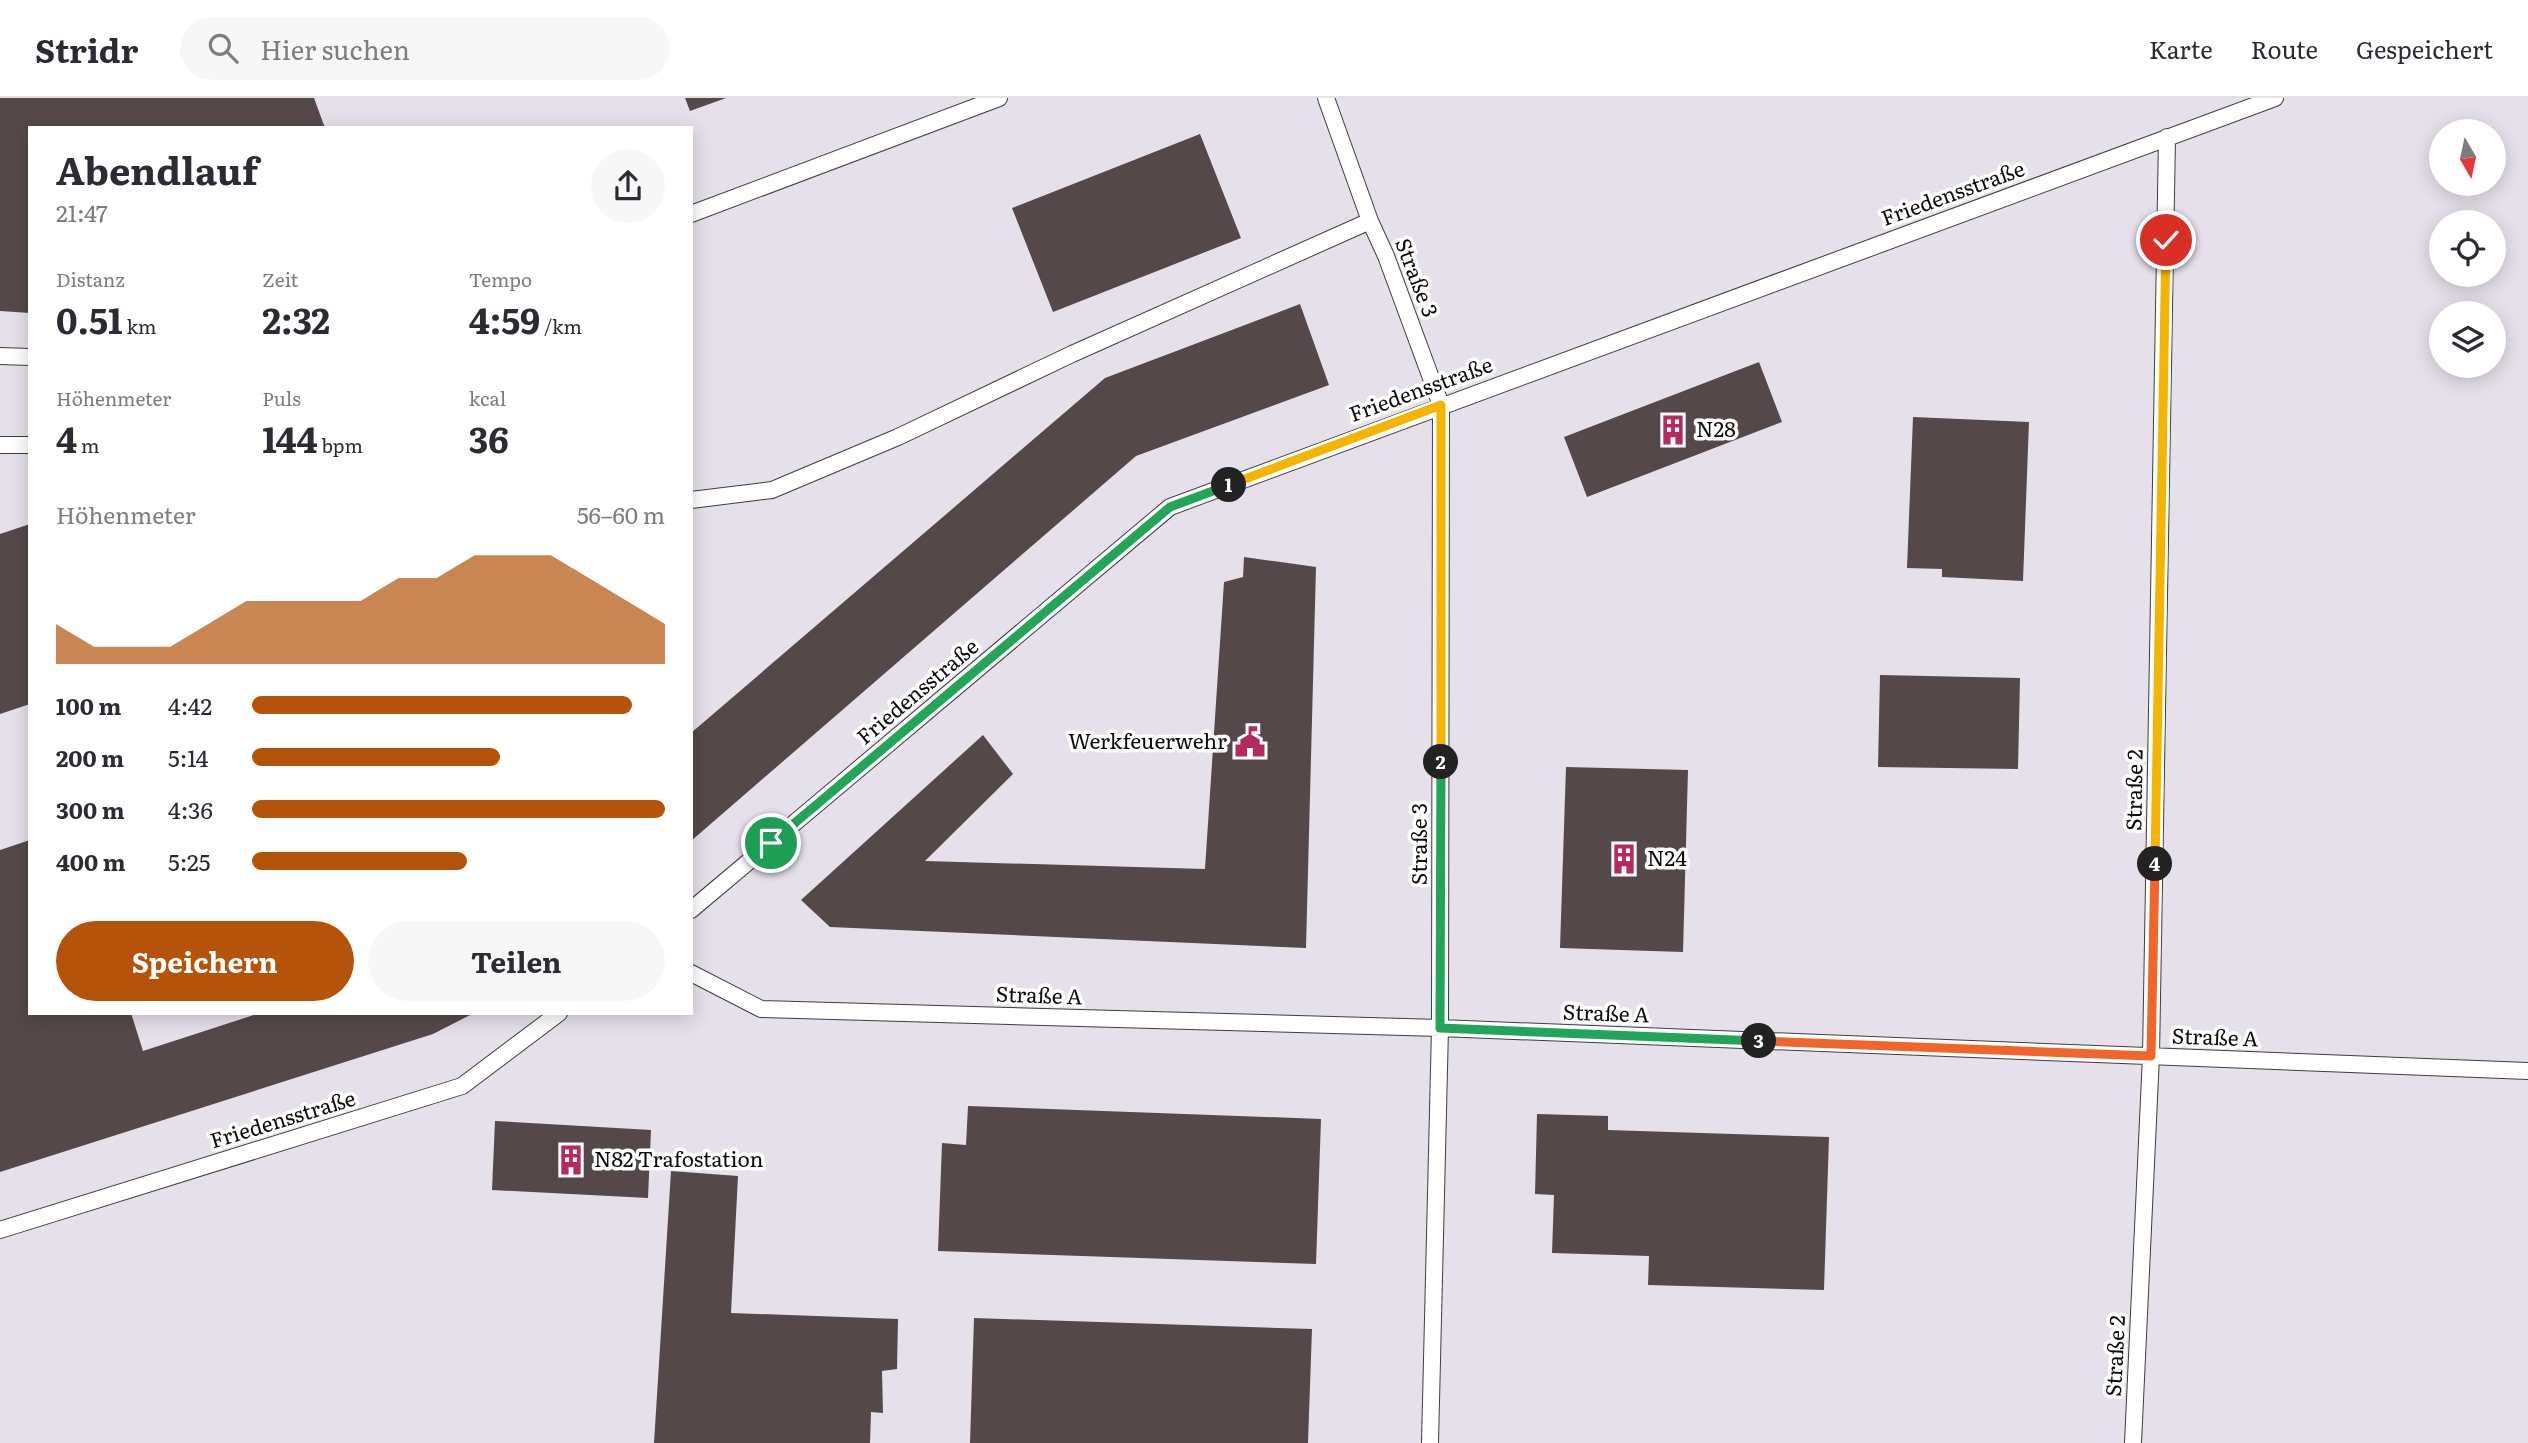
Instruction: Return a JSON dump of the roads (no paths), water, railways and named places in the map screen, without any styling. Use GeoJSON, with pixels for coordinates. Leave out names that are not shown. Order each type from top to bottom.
{"type":"FeatureCollection","features":[{"type":"Feature","properties":{"kind":"lane"},"geometry":{"type":"LineString","coordinates":[[693,213],[999,98]]}},
{"type":"Feature","properties":{"kind":"lane","name":"Straße 3"},"geometry":{"type":"LineString","coordinates":[[1326,98],[1441,405],[1440,1028],[1430,1443]]}},
{"type":"Feature","properties":{"kind":"lane","name":"Friedensstraße"},"geometry":{"type":"LineString","coordinates":[[693,908],[1170,507],[2275,98]]}},
{"type":"Feature","properties":{"kind":"lane","name":"Straße 2"},"geometry":{"type":"LineString","coordinates":[[2133,1443],[2151,1056],[2167,137]]}},
{"type":"Feature","properties":{"kind":"lane"},"geometry":{"type":"LineString","coordinates":[[693,500],[772,490],[898,436],[1072,354],[1370,221]]}},
{"type":"Feature","properties":{"kind":"lane"},"geometry":{"type":"LineString","coordinates":[[0,356],[28,357]]}},
{"type":"Feature","properties":{"kind":"lane"},"geometry":{"type":"LineString","coordinates":[[0,445],[28,445]]}},
{"type":"Feature","properties":{"kind":"lane","name":"Straße A"},"geometry":{"type":"LineString","coordinates":[[693,974],[761,1009],[1440,1028],[2528,1071]]}},
{"type":"Feature","properties":{"kind":"lane","name":"Friedensstraße"},"geometry":{"type":"LineString","coordinates":[[0,1230],[462,1086],[556,1015]]}},
{"type":"Feature","properties":{"kind":"place","name":"N28"},"geometry":{"type":"Point","coordinates":[1673,430]}},
{"type":"Feature","properties":{"kind":"place","name":"Werkfeuerwehr"},"geometry":{"type":"Point","coordinates":[1250,742]}},
{"type":"Feature","properties":{"kind":"place","name":"N24"},"geometry":{"type":"Point","coordinates":[1624,859]}},
{"type":"Feature","properties":{"kind":"place","name":"N82 Trafostation"},"geometry":{"type":"Point","coordinates":[571,1160]}}]}
